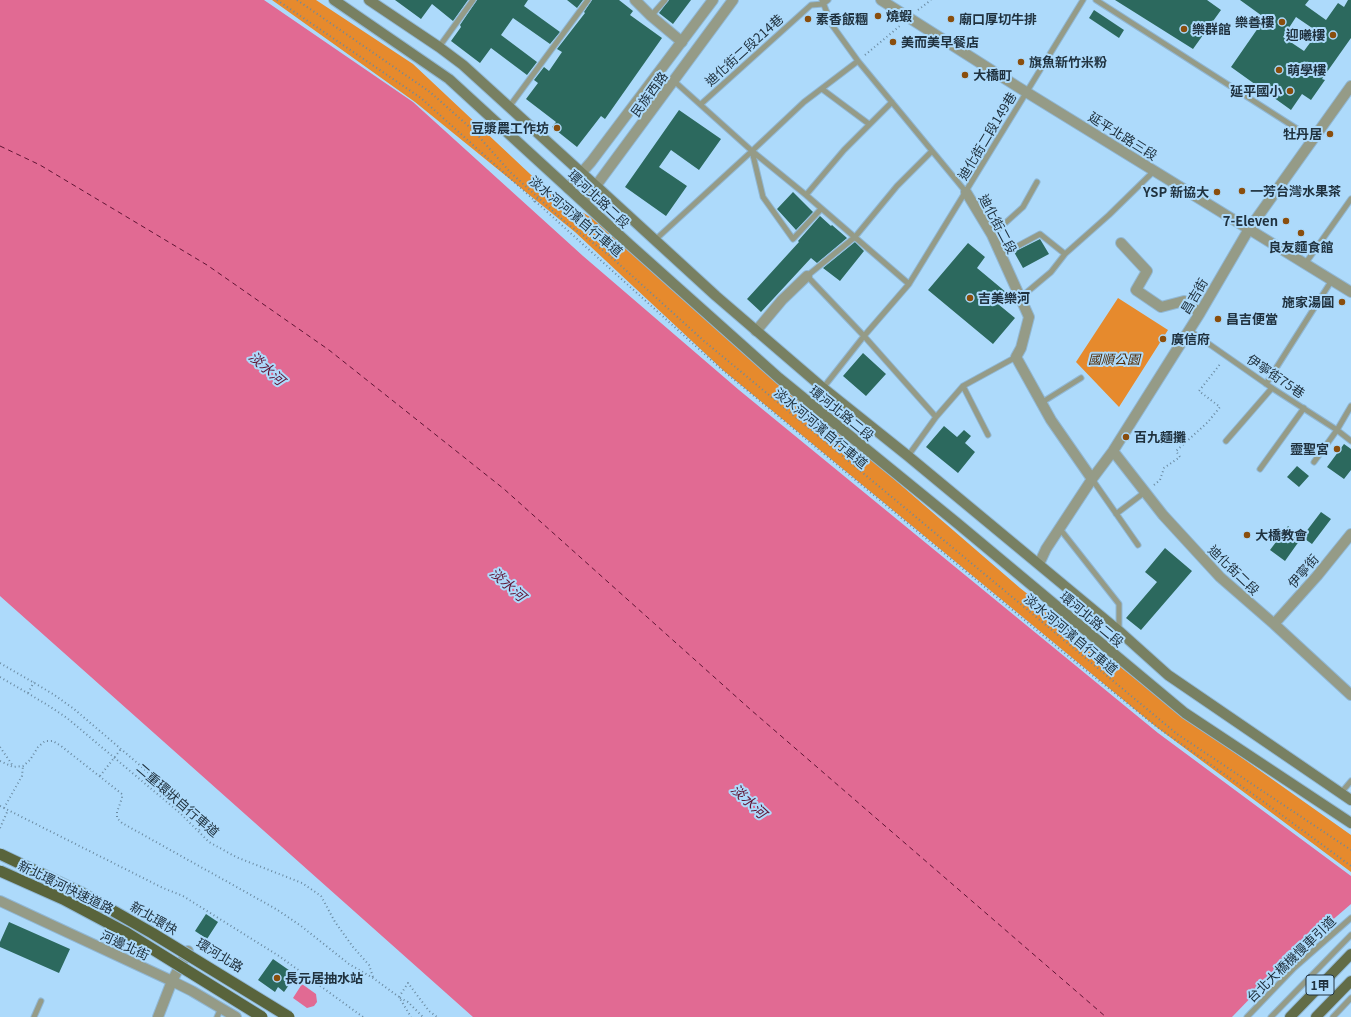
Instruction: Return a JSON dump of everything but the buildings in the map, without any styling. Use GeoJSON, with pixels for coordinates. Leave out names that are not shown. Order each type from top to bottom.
{"type":"FeatureCollection","features":[{"type":"Feature","properties":{"kind":"highway","name":"新北環快"},"geometry":{"type":"LineString","coordinates":[[0,853],[86,895],[152,933],[289,1017]]}},
{"type":"Feature","properties":{"kind":"highway","name":"新北環河快速道路"},"geometry":{"type":"LineString","coordinates":[[0,871],[63,899],[125,932],[262,1017]]}},
{"type":"Feature","properties":{"kind":"main road","name":"環河北路二段"},"geometry":{"type":"LineString","coordinates":[[334,0],[449,79],[779,378],[957,523],[1185,713],[1351,823]]}},
{"type":"Feature","properties":{"kind":"main road","name":"環河北路二段"},"geometry":{"type":"LineString","coordinates":[[373,1],[463,65],[756,331],[823,388],[908,456],[1119,631],[1168,675],[1340,794],[1351,800]]}},
{"type":"Feature","properties":{"kind":"main road","name":"1甲"},"geometry":{"type":"LineString","coordinates":[[1290,1017],[1351,954]]}},
{"type":"Feature","properties":{"kind":"main road","name":"1甲"},"geometry":{"type":"LineString","coordinates":[[1316,1017],[1351,981]]}},
{"type":"Feature","properties":{"kind":"street"},"geometry":{"type":"LineString","coordinates":[[635,0],[651,16],[682,42]]}},
{"type":"Feature","properties":{"kind":"street","name":"民族西路"},"geometry":{"type":"LineString","coordinates":[[568,188],[713,0]]}},
{"type":"Feature","properties":{"kind":"street","name":"民族西路"},"geometry":{"type":"LineString","coordinates":[[584,202],[733,0]]}},
{"type":"Feature","properties":{"kind":"street","name":"延平北路三段"},"geometry":{"type":"LineString","coordinates":[[882,0],[1027,92],[1351,292]]}},
{"type":"Feature","properties":{"kind":"street","name":"昌吉街"},"geometry":{"type":"LineString","coordinates":[[1038,564],[1046,549],[1092,479],[1114,451],[1200,313],[1249,229],[1351,86]]}},
{"type":"Feature","properties":{"kind":"street","name":"迪化街二段"},"geometry":{"type":"LineString","coordinates":[[966,192],[992,235],[1029,317],[1021,348],[1016,357]]}},
{"type":"Feature","properties":{"kind":"street"},"geometry":{"type":"LineString","coordinates":[[1121,243],[1147,271],[1136,290],[1161,307],[1184,302],[1200,313]]}},
{"type":"Feature","properties":{"kind":"street"},"geometry":{"type":"LineString","coordinates":[[756,331],[782,300],[807,276]]}},
{"type":"Feature","properties":{"kind":"street"},"geometry":{"type":"LineString","coordinates":[[1016,357],[1051,420],[1092,479]]}},
{"type":"Feature","properties":{"kind":"street","name":"迪化街二段"},"geometry":{"type":"LineString","coordinates":[[1114,451],[1163,515],[1220,578],[1274,624],[1351,695]]}},
{"type":"Feature","properties":{"kind":"street","name":"伊寧街"},"geometry":{"type":"LineString","coordinates":[[1274,624],[1318,576],[1351,534]]}},
{"type":"Feature","properties":{"kind":"street","name":"環河北路"},"geometry":{"type":"LineString","coordinates":[[0,853],[55,877],[114,908],[296,1017]]}},
{"type":"Feature","properties":{"kind":"street","name":"河邊北街"},"geometry":{"type":"LineString","coordinates":[[1,904],[172,981],[219,1013],[236,1017]]}},
{"type":"Feature","properties":{"kind":"street"},"geometry":{"type":"LineString","coordinates":[[158,1017],[172,981],[188,951]]}},
{"type":"Feature","properties":{"kind":"lane"},"geometry":{"type":"LineString","coordinates":[[439,47],[473,0]]}},
{"type":"Feature","properties":{"kind":"lane"},"geometry":{"type":"LineString","coordinates":[[509,107],[588,0]]}},
{"type":"Feature","properties":{"kind":"lane"},"geometry":{"type":"LineString","coordinates":[[651,16],[665,0]]}},
{"type":"Feature","properties":{"kind":"lane","name":"迪化街二段214巷"},"geometry":{"type":"LineString","coordinates":[[701,104],[812,5],[828,0]]}},
{"type":"Feature","properties":{"kind":"lane","name":"迪化街二段149巷"},"geometry":{"type":"LineString","coordinates":[[823,388],[864,336],[909,284],[1083,0]]}},
{"type":"Feature","properties":{"kind":"lane"},"geometry":{"type":"LineString","coordinates":[[1096,0],[1313,139]]}},
{"type":"Feature","properties":{"kind":"lane","name":"迪化街二段"},"geometry":{"type":"LineString","coordinates":[[822,2],[832,25],[858,61],[966,192]]}},
{"type":"Feature","properties":{"kind":"lane"},"geometry":{"type":"LineString","coordinates":[[655,240],[804,102],[858,61]]}},
{"type":"Feature","properties":{"kind":"lane"},"geometry":{"type":"LineString","coordinates":[[674,81],[752,151],[806,195],[909,284]]}},
{"type":"Feature","properties":{"kind":"lane"},"geometry":{"type":"LineString","coordinates":[[822,89],[869,124]]}},
{"type":"Feature","properties":{"kind":"lane"},"geometry":{"type":"LineString","coordinates":[[806,195],[844,150],[892,102]]}},
{"type":"Feature","properties":{"kind":"lane"},"geometry":{"type":"LineString","coordinates":[[752,151],[763,197],[793,239],[821,209]]}},
{"type":"Feature","properties":{"kind":"lane"},"geometry":{"type":"LineString","coordinates":[[932,151],[898,186],[855,237],[807,276],[864,336],[936,417]]}},
{"type":"Feature","properties":{"kind":"lane"},"geometry":{"type":"LineString","coordinates":[[1020,298],[1051,272],[1064,254],[1109,215],[1154,170]]}},
{"type":"Feature","properties":{"kind":"lane"},"geometry":{"type":"LineString","coordinates":[[992,235],[1023,207],[1037,182]]}},
{"type":"Feature","properties":{"kind":"lane"},"geometry":{"type":"LineString","coordinates":[[1305,264],[1351,199]]}},
{"type":"Feature","properties":{"kind":"lane"},"geometry":{"type":"LineString","coordinates":[[1001,255],[1040,234],[1064,254]]}},
{"type":"Feature","properties":{"kind":"lane"},"geometry":{"type":"LineString","coordinates":[[1266,384],[1332,280]]}},
{"type":"Feature","properties":{"kind":"lane","name":"伊寧街75巷"},"geometry":{"type":"LineString","coordinates":[[1189,330],[1351,441]]}},
{"type":"Feature","properties":{"kind":"lane"},"geometry":{"type":"LineString","coordinates":[[908,456],[936,417],[963,386],[1016,357]]}},
{"type":"Feature","properties":{"kind":"lane"},"geometry":{"type":"LineString","coordinates":[[1041,403],[1081,378]]}},
{"type":"Feature","properties":{"kind":"lane"},"geometry":{"type":"LineString","coordinates":[[963,386],[988,435]]}},
{"type":"Feature","properties":{"kind":"lane"},"geometry":{"type":"LineString","coordinates":[[1226,441],[1272,388]]}},
{"type":"Feature","properties":{"kind":"lane"},"geometry":{"type":"LineString","coordinates":[[1314,462],[1337,430],[1351,406]]}},
{"type":"Feature","properties":{"kind":"lane"},"geometry":{"type":"LineString","coordinates":[[1260,469],[1304,408]]}},
{"type":"Feature","properties":{"kind":"lane"},"geometry":{"type":"LineString","coordinates":[[1092,479],[1138,545]]}},
{"type":"Feature","properties":{"kind":"lane"},"geometry":{"type":"LineString","coordinates":[[1116,514],[1145,492]]}},
{"type":"Feature","properties":{"kind":"lane"},"geometry":{"type":"LineString","coordinates":[[1060,529],[1119,604],[1119,631]]}},
{"type":"Feature","properties":{"kind":"lane"},"geometry":{"type":"LineString","coordinates":[[1340,794],[1351,781]]}},
{"type":"Feature","properties":{"kind":"lane","name":"台北大橋機慢車引道"},"geometry":{"type":"LineString","coordinates":[[1247,1017],[1294,968],[1351,918]]}},
{"type":"Feature","properties":{"kind":"lane","name":"台北大橋機慢車引道"},"geometry":{"type":"LineString","coordinates":[[1271,1017],[1351,935]]}},
{"type":"Feature","properties":{"kind":"lane"},"geometry":{"type":"LineString","coordinates":[[1333,1017],[1351,998]]}},
{"type":"Feature","properties":{"kind":"lane"},"geometry":{"type":"LineString","coordinates":[[34,1017],[41,1001]]}},
{"type":"Feature","properties":{"kind":"path"},"geometry":{"type":"LineString","coordinates":[[277,0],[421,98],[534,202],[720,368],[1066,655],[1157,727],[1264,802],[1351,866]]}},
{"type":"Feature","properties":{"kind":"path","name":"淡水河河濱自行車道"},"geometry":{"type":"LineString","coordinates":[[296,0],[430,92],[474,131],[510,172],[565,222],[609,255],[704,341],[893,500],[1177,734],[1351,850]]}},
{"type":"Feature","properties":{"kind":"path"},"geometry":{"type":"LineString","coordinates":[[858,61],[931,0]]}},
{"type":"Feature","properties":{"kind":"path"},"geometry":{"type":"LineString","coordinates":[[534,202],[546,189]]}},
{"type":"Feature","properties":{"kind":"path"},"geometry":{"type":"LineString","coordinates":[[1145,492],[1160,480],[1164,468],[1180,457],[1176,451],[1208,422],[1220,407],[1199,391],[1227,356]]}},
{"type":"Feature","properties":{"kind":"path"},"geometry":{"type":"LineString","coordinates":[[0,664],[34,682],[74,709],[207,823],[198,831]]}},
{"type":"Feature","properties":{"kind":"path","name":"二重環狀自行車道"},"geometry":{"type":"LineString","coordinates":[[0,677],[67,718],[180,813],[209,842],[236,857],[302,883],[321,896],[353,948],[369,965],[373,978]]}},
{"type":"Feature","properties":{"kind":"path"},"geometry":{"type":"LineString","coordinates":[[28,693],[34,682]]}},
{"type":"Feature","properties":{"kind":"path"},"geometry":{"type":"LineString","coordinates":[[0,761],[13,767],[23,766],[30,760],[38,747],[45,741],[53,741],[122,794],[117,812],[117,818],[122,823],[276,909],[301,926],[349,964],[373,978],[408,1002],[423,1017]]}},
{"type":"Feature","properties":{"kind":"path"},"geometry":{"type":"LineString","coordinates":[[0,747],[13,767]]}},
{"type":"Feature","properties":{"kind":"path"},"geometry":{"type":"LineString","coordinates":[[100,776],[121,749]]}},
{"type":"Feature","properties":{"kind":"path"},"geometry":{"type":"LineString","coordinates":[[4,808],[22,776],[23,766]]}},
{"type":"Feature","properties":{"kind":"path"},"geometry":{"type":"LineString","coordinates":[[0,806],[156,885],[183,896],[279,956],[363,1017]]}},
{"type":"Feature","properties":{"kind":"path"},"geometry":{"type":"LineString","coordinates":[[0,828],[8,810]]}},
{"type":"Feature","properties":{"kind":"path"},"geometry":{"type":"LineString","coordinates":[[399,997],[408,983],[429,1011],[436,1017]]}},
{"type":"Feature","properties":{"kind":"path"},"geometry":{"type":"LineString","coordinates":[[399,997],[411,1017]]}},
{"type":"Feature","properties":{"kind":"green space"},"geometry":{"type":"Polygon","coordinates":[[[272,0],[316,0],[413,64],[546,189],[593,219],[1020,588],[1180,714],[1351,835],[1351,872],[1155,726],[724,371],[575,232],[415,102],[272,0]]]}},
{"type":"Feature","properties":{"kind":"green space","name":"國順公園"},"geometry":{"type":"Polygon","coordinates":[[[1118,298],[1168,330],[1119,407],[1076,362],[1118,298]]]}},
{"type":"Feature","properties":{"kind":"water","name":"淡水河"},"geometry":{"type":"Polygon","coordinates":[[[0,0],[264,0],[413,102],[583,256],[739,390],[1158,733],[1351,876],[1351,1017],[473,1017],[0,596],[0,0]]]}},
{"type":"Feature","properties":{"kind":"water"},"geometry":{"type":"Polygon","coordinates":[[[302,984],[316,994],[317,1002],[314,1006],[307,1008],[293,998],[302,984]]]}},
{"type":"Feature","properties":{"kind":"pier"},"geometry":{"type":"Polygon","coordinates":[[[1351,904],[1351,1017],[1232,1017],[1293,954],[1351,904]]]}},
{"type":"Feature","properties":{"kind":"ferry route"},"geometry":{"type":"LineString","coordinates":[[0,146],[40,165],[207,265],[329,350],[504,489],[751,710],[1106,1017]]}},
{"type":"Feature","properties":{"kind":"place","name":"燒蝦"},"geometry":{"type":"Point","coordinates":[878,16]}},
{"type":"Feature","properties":{"kind":"place","name":"素香飯糰"},"geometry":{"type":"Point","coordinates":[808,19]}},
{"type":"Feature","properties":{"kind":"place","name":"廟口厚切牛排"},"geometry":{"type":"Point","coordinates":[951,19]}},
{"type":"Feature","properties":{"kind":"place","name":"樂善樓"},"geometry":{"type":"Point","coordinates":[1282,22]}},
{"type":"Feature","properties":{"kind":"place","name":"樂群館"},"geometry":{"type":"Point","coordinates":[1184,29]}},
{"type":"Feature","properties":{"kind":"place","name":"迎曦樓"},"geometry":{"type":"Point","coordinates":[1333,35]}},
{"type":"Feature","properties":{"kind":"place","name":"美而美早餐店"},"geometry":{"type":"Point","coordinates":[893,42]}},
{"type":"Feature","properties":{"kind":"place","name":"旗魚新竹米粉"},"geometry":{"type":"Point","coordinates":[1021,62]}},
{"type":"Feature","properties":{"kind":"place","name":"萌學樓"},"geometry":{"type":"Point","coordinates":[1279,70]}},
{"type":"Feature","properties":{"kind":"place","name":"大橋町"},"geometry":{"type":"Point","coordinates":[965,75]}},
{"type":"Feature","properties":{"kind":"place","name":"延平國小"},"geometry":{"type":"Point","coordinates":[1290,91]}},
{"type":"Feature","properties":{"kind":"place","name":"豆漿農工作坊"},"geometry":{"type":"Point","coordinates":[557,128]}},
{"type":"Feature","properties":{"kind":"place","name":"牡丹居"},"geometry":{"type":"Point","coordinates":[1330,134]}},
{"type":"Feature","properties":{"kind":"place","name":"一芳台灣水果茶"},"geometry":{"type":"Point","coordinates":[1242,191]}},
{"type":"Feature","properties":{"kind":"place","name":"YSP 新協大"},"geometry":{"type":"Point","coordinates":[1217,192]}},
{"type":"Feature","properties":{"kind":"place","name":"7-Eleven"},"geometry":{"type":"Point","coordinates":[1286,221]}},
{"type":"Feature","properties":{"kind":"place","name":"良友麵食館"},"geometry":{"type":"Point","coordinates":[1301,233]}},
{"type":"Feature","properties":{"kind":"place","name":"吉美樂河"},"geometry":{"type":"Point","coordinates":[970,298]}},
{"type":"Feature","properties":{"kind":"place","name":"施家湯圓"},"geometry":{"type":"Point","coordinates":[1342,302]}},
{"type":"Feature","properties":{"kind":"place","name":"昌吉便當"},"geometry":{"type":"Point","coordinates":[1218,319]}},
{"type":"Feature","properties":{"kind":"place","name":"廣信府"},"geometry":{"type":"Point","coordinates":[1163,339]}},
{"type":"Feature","properties":{"kind":"place","name":"百九麵攤"},"geometry":{"type":"Point","coordinates":[1126,437]}},
{"type":"Feature","properties":{"kind":"place","name":"靈聖宮"},"geometry":{"type":"Point","coordinates":[1337,449]}},
{"type":"Feature","properties":{"kind":"place","name":"大橋教會"},"geometry":{"type":"Point","coordinates":[1247,535]}},
{"type":"Feature","properties":{"kind":"place","name":"長元居抽水站"},"geometry":{"type":"Point","coordinates":[277,978]}}]}
